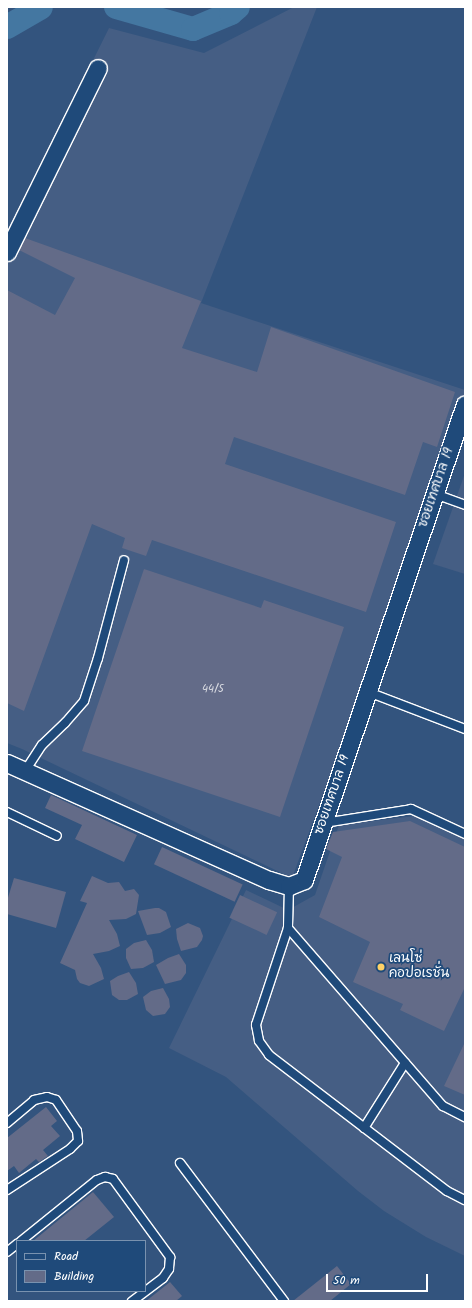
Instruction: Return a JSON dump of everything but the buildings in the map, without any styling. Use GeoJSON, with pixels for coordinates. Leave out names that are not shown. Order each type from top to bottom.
{"type":"FeatureCollection","features":[{"type":"Feature","properties":{"kind":"street"},"geometry":{"type":"LineString","coordinates":[[7,252],[98,68]]}},
{"type":"Feature","properties":{"kind":"street","name":"ซอยเทศบาล 19"},"geometry":{"type":"LineString","coordinates":[[289,886],[304,880],[465,404]]}},
{"type":"Feature","properties":{"kind":"street"},"geometry":{"type":"LineString","coordinates":[[7,763],[269,880],[289,886]]}},
{"type":"Feature","properties":{"kind":"lane"},"geometry":{"type":"LineString","coordinates":[[435,494],[465,505]]}},
{"type":"Feature","properties":{"kind":"lane"},"geometry":{"type":"LineString","coordinates":[[25,771],[42,745],[65,723],[84,701],[98,658],[124,560]]}},
{"type":"Feature","properties":{"kind":"lane"},"geometry":{"type":"LineString","coordinates":[[368,692],[465,728]]}},
{"type":"Feature","properties":{"kind":"lane"},"geometry":{"type":"LineString","coordinates":[[324,823],[411,809],[465,834]]}},
{"type":"Feature","properties":{"kind":"lane"},"geometry":{"type":"LineString","coordinates":[[7,812],[57,836]]}},
{"type":"Feature","properties":{"kind":"lane"},"geometry":{"type":"LineString","coordinates":[[289,886],[288,928],[256,1025],[259,1041],[269,1055],[447,1191],[465,1200]]}},
{"type":"Feature","properties":{"kind":"lane"},"geometry":{"type":"LineString","coordinates":[[288,928],[444,1106],[465,1117]]}},
{"type":"Feature","properties":{"kind":"lane"},"geometry":{"type":"LineString","coordinates":[[364,1128],[405,1063]]}},
{"type":"Feature","properties":{"kind":"lane"},"geometry":{"type":"LineString","coordinates":[[7,1122],[34,1100],[47,1097],[56,1100],[77,1131],[78,1141],[70,1149],[8,1187]]}},
{"type":"Feature","properties":{"kind":"lane"},"geometry":{"type":"LineString","coordinates":[[180,1163],[284,1301]]}},
{"type":"Feature","properties":{"kind":"lane"},"geometry":{"type":"LineString","coordinates":[[22,1240],[97,1180],[105,1177],[113,1179],[170,1257],[169,1269],[163,1278],[146,1291]]}},
{"type":"Feature","properties":{"kind":"lane"},"geometry":{"type":"LineString","coordinates":[[7,1252],[16,1245]]}},
{"type":"Feature","properties":{"kind":"lane"},"geometry":{"type":"LineString","coordinates":[[132,1301],[144,1292]]}},
{"type":"Feature","properties":{"kind":"shaded area"},"geometry":{"type":"Polygon","coordinates":[[[294,7],[317,7],[201,303],[465,390],[465,399],[387,622],[292,878],[7,743],[7,234],[109,28],[204,53],[294,7]]]}},
{"type":"Feature","properties":{"kind":"shaded area"},"geometry":{"type":"Polygon","coordinates":[[[465,473],[465,574],[433,564],[465,473]]]}},
{"type":"Feature","properties":{"kind":"shaded area"},"geometry":{"type":"Polygon","coordinates":[[[415,816],[465,839],[465,1256],[426,1237],[384,1211],[358,1191],[226,1077],[169,1048],[246,890],[288,910],[315,895],[339,825],[415,816]]]}},
{"type":"Feature","properties":{"kind":"waterway"},"geometry":{"type":"LineString","coordinates":[[7,27],[41,7]]}},
{"type":"Feature","properties":{"kind":"waterway"},"geometry":{"type":"LineString","coordinates":[[116,7],[193,29],[231,13],[238,7]]}},
{"type":"Feature","properties":{"kind":"place","name":"เลนโซ่ คอปอเรชั่น"},"geometry":{"type":"Point","coordinates":[381,967]}}]}
